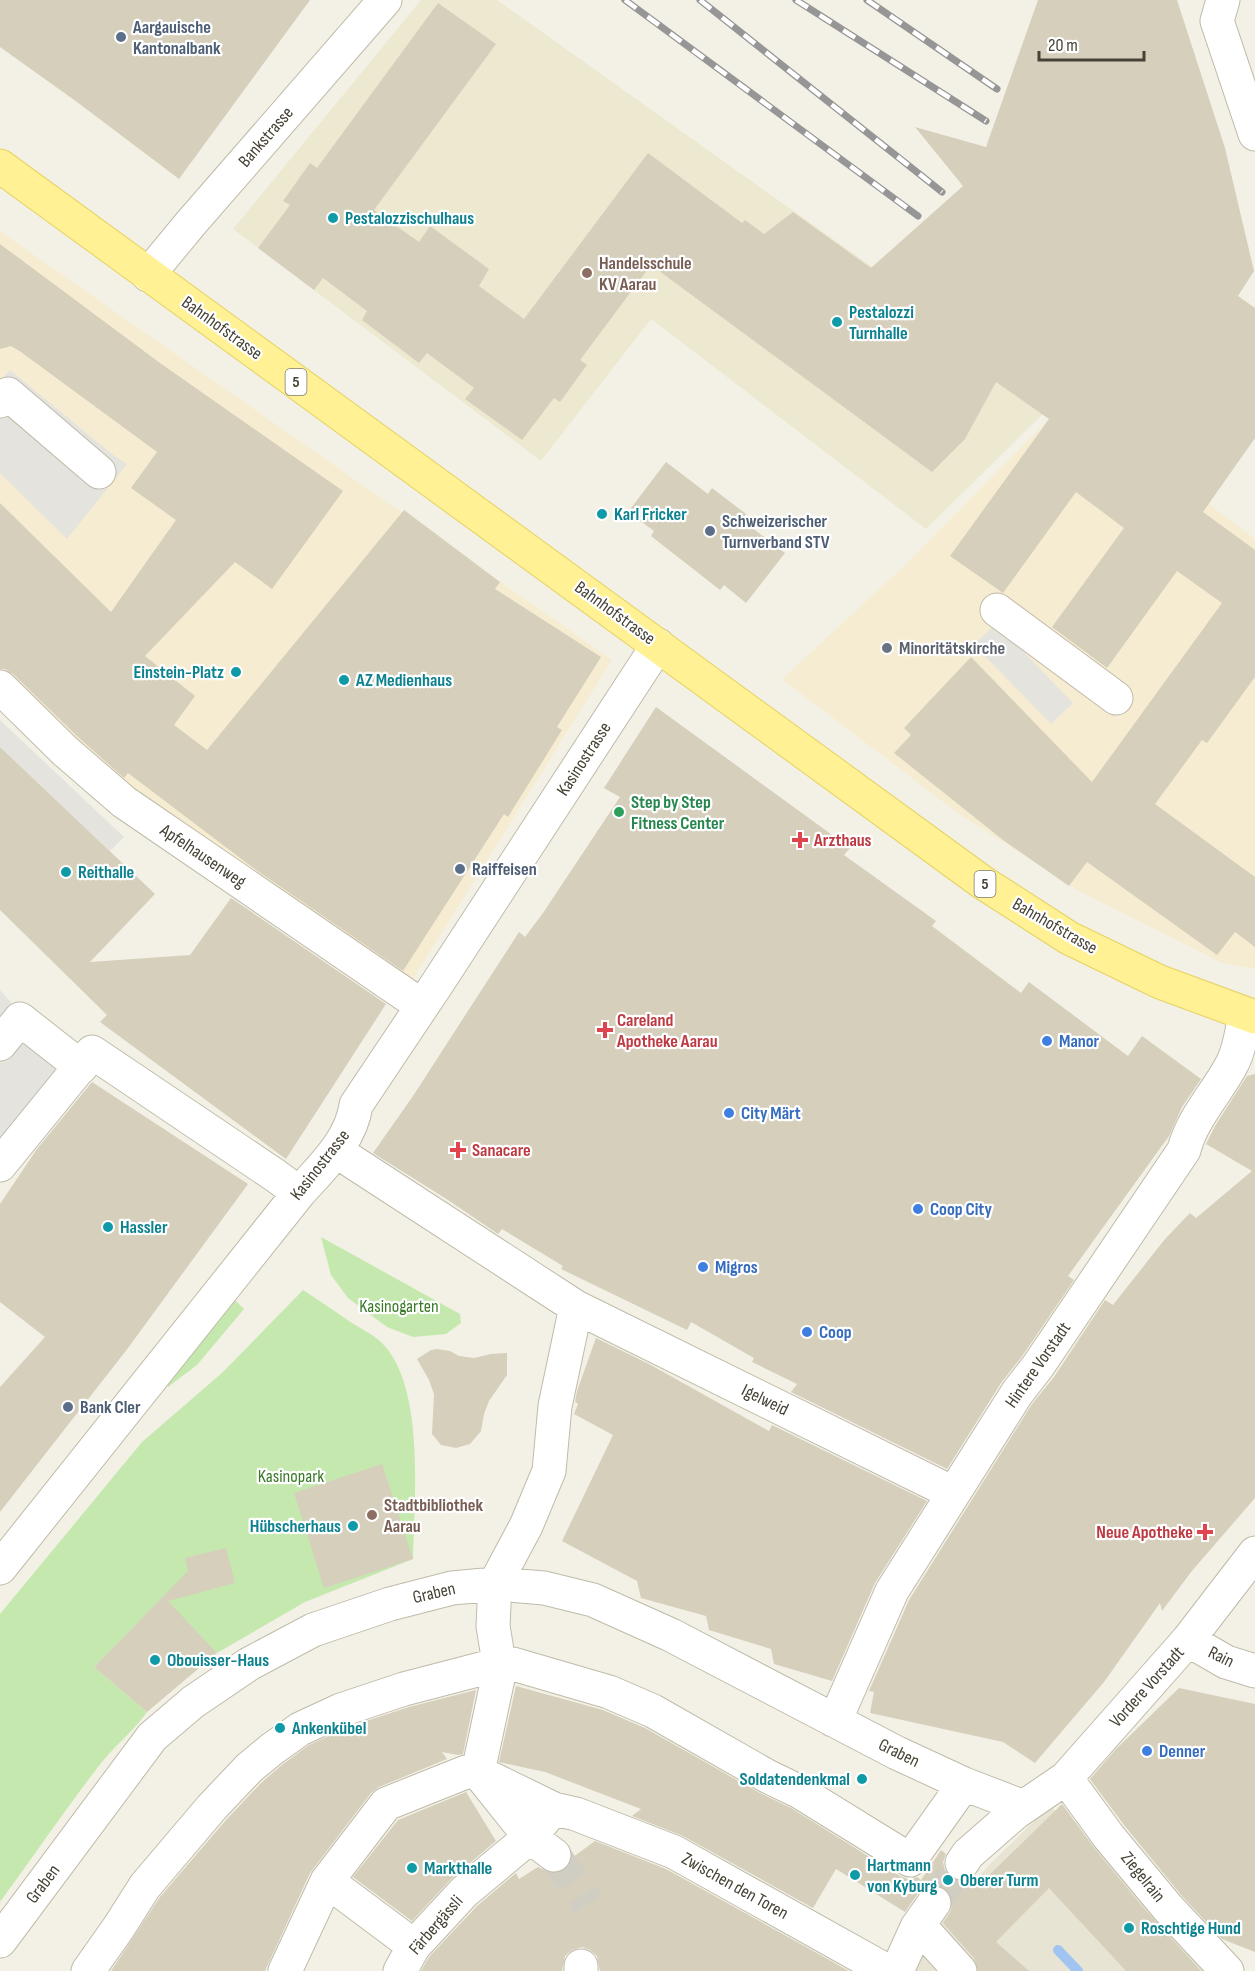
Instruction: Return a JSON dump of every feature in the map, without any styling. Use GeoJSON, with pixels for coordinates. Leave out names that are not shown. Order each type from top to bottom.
{"type":"FeatureCollection","features":[{"type":"Feature","properties":{"kind":"main road","name":"Bahnhofstrasse"},"geometry":{"type":"LineString","coordinates":[[0,167],[982,882],[1069,938],[1160,982],[1250,1015]]}},
{"type":"Feature","properties":{"kind":"street","name":"Bankstrasse"},"geometry":{"type":"LineString","coordinates":[[148,275],[190,223],[385,0]]}},
{"type":"Feature","properties":{"kind":"street"},"geometry":{"type":"LineString","coordinates":[[1223,0],[1217,21],[1255,134]]}},
{"type":"Feature","properties":{"kind":"street"},"geometry":{"type":"LineString","coordinates":[[0,401],[8,394],[99,472]]}},
{"type":"Feature","properties":{"kind":"street"},"geometry":{"type":"LineString","coordinates":[[997,610],[1116,698]]}},
{"type":"Feature","properties":{"kind":"street","name":"Kasinostrasse"},"geometry":{"type":"LineString","coordinates":[[0,1568],[299,1193],[336,1151],[354,1122],[356,1105],[658,645]]}},
{"type":"Feature","properties":{"kind":"street","name":"Apfelhausenweg"},"geometry":{"type":"LineString","coordinates":[[0,687],[66,751],[124,802],[422,1006]]}},
{"type":"Feature","properties":{"kind":"street","name":"Hintere Vorstadt"},"geometry":{"type":"LineString","coordinates":[[833,1720],[841,1707],[892,1591],[1017,1394],[1184,1150],[1188,1134],[1233,1062],[1250,1015]]}},
{"type":"Feature","properties":{"kind":"street"},"geometry":{"type":"LineString","coordinates":[[0,1044],[20,1019],[81,1067]]}},
{"type":"Feature","properties":{"kind":"street"},"geometry":{"type":"LineString","coordinates":[[0,1165],[92,1052],[299,1193]]}},
{"type":"Feature","properties":{"kind":"street","name":"Igelweid"},"geometry":{"type":"LineString","coordinates":[[336,1151],[576,1307],[953,1493]]}},
{"type":"Feature","properties":{"kind":"street"},"geometry":{"type":"LineString","coordinates":[[478,1772],[500,1665],[493,1626],[495,1584],[526,1526],[549,1471],[555,1406],[576,1307]]}},
{"type":"Feature","properties":{"kind":"street","name":"Vordere Vorstadt"},"geometry":{"type":"LineString","coordinates":[[963,1863],[968,1854],[1024,1807],[1065,1778],[1188,1640],[1255,1553]]}},
{"type":"Feature","properties":{"kind":"street","name":"Graben"},"geometry":{"type":"LineString","coordinates":[[0,1941],[152,1737],[193,1702],[249,1664],[313,1630],[390,1604],[441,1590],[495,1584],[544,1588],[593,1600],[671,1635],[833,1720],[964,1784],[1024,1807]]}},
{"type":"Feature","properties":{"kind":"street","name":"Rain"},"geometry":{"type":"LineString","coordinates":[[1188,1640],[1226,1662],[1255,1671]]}},
{"type":"Feature","properties":{"kind":"street"},"geometry":{"type":"LineString","coordinates":[[88,1971],[152,1878],[212,1807],[249,1768],[273,1749],[300,1729],[341,1710],[404,1689],[500,1665],[513,1664],[609,1692],[653,1711],[767,1776],[800,1792],[910,1860],[964,1784]]}},
{"type":"Feature","properties":{"kind":"street"},"geometry":{"type":"LineString","coordinates":[[285,1971],[327,1881],[386,1804],[466,1772],[478,1772],[542,1846]]}},
{"type":"Feature","properties":{"kind":"street","name":"Zwischen den Toren"},"geometry":{"type":"LineString","coordinates":[[478,1772],[565,1811],[674,1852],[887,1971]]}},
{"type":"Feature","properties":{"kind":"street","name":"Ziegelrain"},"geometry":{"type":"LineString","coordinates":[[1065,1778],[1168,1908],[1227,1971]]}},
{"type":"Feature","properties":{"kind":"street","name":"Färbergässli"},"geometry":{"type":"LineString","coordinates":[[407,1958],[464,1892],[542,1846],[565,1811]]}},
{"type":"Feature","properties":{"kind":"street"},"geometry":{"type":"LineString","coordinates":[[327,1881],[407,1958]]}},
{"type":"Feature","properties":{"kind":"street"},"geometry":{"type":"LineString","coordinates":[[897,1971],[925,1915],[925,1932],[960,1971]]}},
{"type":"Feature","properties":{"kind":"shaded area","name":"Handelsschule KV Aarau"},"geometry":{"type":"Polygon","coordinates":[[[421,0],[497,0],[1058,399],[926,529],[651,319],[541,461],[233,229],[421,0]]]}},
{"type":"Feature","properties":{"kind":"shaded area"},"geometry":{"type":"Polygon","coordinates":[[[0,231],[612,660],[411,982],[195,851],[0,687],[0,231]]]}},
{"type":"Feature","properties":{"kind":"shaded area"},"geometry":{"type":"Polygon","coordinates":[[[10,370],[127,464],[67,539],[0,473],[0,381],[10,370]]]}},
{"type":"Feature","properties":{"kind":"shaded area"},"geometry":{"type":"Polygon","coordinates":[[[1070,398],[1255,539],[1255,969],[1222,963],[1081,892],[955,811],[782,679],[903,567],[1070,398]]]}},
{"type":"Feature","properties":{"kind":"shaded area"},"geometry":{"type":"Polygon","coordinates":[[[996,623],[1073,703],[1051,724],[974,645],[996,623]]]}},
{"type":"Feature","properties":{"kind":"shaded area"},"geometry":{"type":"Polygon","coordinates":[[[0,720],[124,837],[110,851],[0,747],[0,720]]]}},
{"type":"Feature","properties":{"kind":"shaded area"},"geometry":{"type":"Polygon","coordinates":[[[0,990],[66,1066],[0,1144],[0,990]]]}},
{"type":"Feature","properties":{"kind":"shaded area"},"geometry":{"type":"Polygon","coordinates":[[[1050,1806],[1128,1873],[1211,1971],[893,1971],[992,1862],[1050,1806]]]}},
{"type":"Feature","properties":{"kind":"green space","name":"Kasinogarten"},"geometry":{"type":"Polygon","coordinates":[[[321,1237],[460,1314],[461,1323],[446,1334],[413,1337],[387,1327],[348,1298],[331,1275],[321,1237]]]}},
{"type":"Feature","properties":{"kind":"green space","name":"Kasinopark"},"geometry":{"type":"Polygon","coordinates":[[[303,1290],[380,1341],[395,1360],[405,1385],[414,1444],[413,1559],[305,1602],[217,1653],[163,1597],[94,1667],[147,1712],[98,1767],[0,1902],[0,1614],[142,1442],[223,1372],[303,1290]]]}},
{"type":"Feature","properties":{"kind":"green space"},"geometry":{"type":"Polygon","coordinates":[[[235,1300],[244,1309],[197,1365],[168,1387],[167,1384],[235,1300]]]}},
{"type":"Feature","properties":{"kind":"building"},"geometry":{"type":"Polygon","coordinates":[[[0,0],[310,0],[179,179],[0,47],[0,0]]]}},
{"type":"Feature","properties":{"kind":"building"},"geometry":{"type":"Polygon","coordinates":[[[1038,0],[1177,0],[1225,148],[1254,271],[1238,296],[1255,308],[1255,438],[1203,512],[1255,550],[1255,677],[1207,743],[1202,740],[1155,804],[1255,877],[1255,947],[1235,932],[1217,955],[1087,862],[1069,886],[1003,840],[894,753],[911,735],[904,728],[971,657],[1092,782],[1222,603],[1177,571],[1107,668],[1052,627],[1124,528],[1076,492],[1003,593],[950,556],[1049,419],[996,382],[965,439],[932,472],[651,265],[580,360],[587,365],[560,402],[554,398],[522,440],[465,399],[474,388],[427,353],[419,363],[362,320],[367,311],[323,278],[314,290],[258,248],[290,205],[283,201],[310,163],[317,168],[438,3],[496,44],[374,210],[419,242],[430,226],[489,269],[479,286],[524,319],[648,153],[742,223],[745,220],[764,234],[793,212],[871,268],[963,186],[915,127],[986,147],[1038,0]]]}},
{"type":"Feature","properties":{"kind":"building"},"geometry":{"type":"Polygon","coordinates":[[[0,244],[160,363],[343,491],[272,589],[235,562],[145,656],[195,696],[174,725],[207,750],[404,510],[500,582],[495,589],[601,657],[557,727],[562,730],[508,817],[504,814],[403,971],[252,867],[128,773],[124,778],[13,674],[0,669],[0,503],[111,612],[176,520],[131,488],[157,452],[21,352],[11,346],[0,349],[0,244]]]}},
{"type":"Feature","properties":{"kind":"building"},"geometry":{"type":"Polygon","coordinates":[[[666,462],[708,494],[712,488],[746,514],[742,520],[785,553],[746,603],[724,585],[720,590],[651,536],[654,531],[628,512],[666,462]]]}},
{"type":"Feature","properties":{"kind":"building"},"geometry":{"type":"Polygon","coordinates":[[[656,707],[850,848],[844,855],[936,921],[932,926],[1021,993],[1029,982],[1128,1056],[1142,1036],[1201,1079],[1182,1107],[1169,1136],[1068,1276],[1074,1280],[1001,1383],[947,1469],[791,1392],[797,1384],[752,1362],[754,1358],[691,1322],[687,1330],[561,1269],[563,1266],[502,1229],[498,1234],[373,1153],[413,1096],[519,932],[525,937],[543,913],[620,797],[604,788],[656,707]]]}},
{"type":"Feature","properties":{"kind":"building"},"geometry":{"type":"Polygon","coordinates":[[[0,747],[155,894],[90,962],[190,955],[231,898],[386,1004],[286,1159],[100,1022],[107,1015],[0,910],[0,747]]]}},
{"type":"Feature","properties":{"kind":"building"},"geometry":{"type":"Polygon","coordinates":[[[1255,1074],[1255,1498],[1191,1572],[1162,1611],[1160,1603],[1104,1682],[1035,1763],[1003,1742],[870,1713],[874,1692],[869,1691],[909,1600],[1032,1404],[1054,1377],[1105,1300],[1113,1305],[1165,1239],[1190,1213],[1196,1218],[1252,1171],[1206,1144],[1247,1076],[1255,1074]]]}},
{"type":"Feature","properties":{"kind":"building","name":"Hassler"},"geometry":{"type":"Polygon","coordinates":[[[92,1082],[248,1184],[128,1348],[0,1512],[0,1387],[45,1337],[0,1302],[0,1204],[37,1149],[92,1082]]]}},
{"type":"Feature","properties":{"kind":"building"},"geometry":{"type":"Polygon","coordinates":[[[596,1338],[649,1364],[769,1431],[772,1425],[927,1501],[875,1583],[832,1681],[774,1664],[771,1649],[709,1630],[706,1616],[641,1598],[637,1581],[562,1541],[613,1435],[574,1414],[578,1404],[575,1402],[577,1391],[596,1338]]]}},
{"type":"Feature","properties":{"kind":"building"},"geometry":{"type":"Polygon","coordinates":[[[437,1349],[474,1358],[507,1353],[507,1375],[489,1401],[481,1431],[470,1444],[456,1448],[441,1445],[432,1434],[434,1394],[417,1359],[437,1349]]]}},
{"type":"Feature","properties":{"kind":"building","name":"Hübscherhaus"},"geometry":{"type":"Polygon","coordinates":[[[382,1464],[413,1559],[324,1588],[294,1493],[382,1464]]]}},
{"type":"Feature","properties":{"kind":"building","name":"Obouisser-Haus"},"geometry":{"type":"Polygon","coordinates":[[[226,1548],[235,1583],[168,1601],[217,1653],[147,1712],[94,1667],[188,1571],[185,1558],[226,1548]]]}},
{"type":"Feature","properties":{"kind":"building"},"geometry":{"type":"Polygon","coordinates":[[[516,1686],[603,1710],[645,1728],[758,1792],[791,1808],[908,1879],[917,1877],[921,1880],[941,1850],[946,1854],[943,1862],[945,1871],[951,1878],[961,1882],[972,1878],[979,1885],[1062,1804],[1141,1905],[1201,1971],[1126,1971],[1049,1888],[996,1942],[1029,1971],[978,1971],[974,1958],[943,1923],[953,1904],[951,1895],[944,1887],[936,1884],[927,1886],[919,1892],[905,1912],[836,1869],[813,1908],[683,1836],[632,1816],[641,1809],[545,1772],[499,1762],[516,1686]]]}},
{"type":"Feature","properties":{"kind":"building"},"geometry":{"type":"Polygon","coordinates":[[[1179,1688],[1255,1704],[1255,1952],[1222,1939],[1182,1896],[1090,1779],[1116,1749],[1179,1688]]]}},
{"type":"Feature","properties":{"kind":"building"},"geometry":{"type":"Polygon","coordinates":[[[476,1690],[463,1754],[442,1752],[447,1759],[379,1787],[371,1793],[310,1873],[265,1971],[111,1971],[160,1897],[226,1820],[262,1782],[283,1764],[309,1745],[348,1727],[409,1707],[476,1690]]]}},
{"type":"Feature","properties":{"kind":"building","name":"Markthalle"},"geometry":{"type":"Polygon","coordinates":[[[466,1792],[496,1841],[452,1878],[412,1921],[353,1877],[398,1820],[466,1792]]]}},
{"type":"Feature","properties":{"kind":"building"},"geometry":{"type":"Polygon","coordinates":[[[595,1841],[666,1869],[849,1971],[600,1971],[597,1956],[582,1947],[572,1950],[565,1956],[562,1971],[421,1971],[429,1957],[477,1906],[516,1873],[519,1879],[538,1867],[551,1873],[561,1872],[569,1867],[573,1857],[595,1841]]]}},
{"type":"Feature","properties":{"kind":"waterway"},"geometry":{"type":"LineString","coordinates":[[1058,1950],[1078,1971]]}},
{"type":"Feature","properties":{"kind":"tunnel"},"geometry":{"type":"LineString","coordinates":[[554,1855],[588,1904]]}},
{"type":"Feature","properties":{"kind":"tunnel"},"geometry":{"type":"LineString","coordinates":[[934,1903],[962,1863]]}},
{"type":"Feature","properties":{"kind":"railway"},"geometry":{"type":"LineString","coordinates":[[625,0],[918,216]]}},
{"type":"Feature","properties":{"kind":"railway"},"geometry":{"type":"LineString","coordinates":[[700,0],[942,192]]}},
{"type":"Feature","properties":{"kind":"railway"},"geometry":{"type":"LineString","coordinates":[[796,0],[986,121]]}},
{"type":"Feature","properties":{"kind":"railway"},"geometry":{"type":"LineString","coordinates":[[867,0],[997,89]]}},
{"type":"Feature","properties":{"kind":"place","name":"Aargauische Kantonalbank"},"geometry":{"type":"Point","coordinates":[121,37]}},
{"type":"Feature","properties":{"kind":"place","name":"Pestalozzischulhaus"},"geometry":{"type":"Point","coordinates":[333,218]}},
{"type":"Feature","properties":{"kind":"place","name":"Handelsschule KV Aarau"},"geometry":{"type":"Point","coordinates":[587,273]}},
{"type":"Feature","properties":{"kind":"place","name":"Pestalozzi Turnhalle"},"geometry":{"type":"Point","coordinates":[837,322]}},
{"type":"Feature","properties":{"kind":"place","name":"Karl Fricker"},"geometry":{"type":"Point","coordinates":[602,514]}},
{"type":"Feature","properties":{"kind":"place","name":"Schweizerischer Turnverband STV"},"geometry":{"type":"Point","coordinates":[710,531]}},
{"type":"Feature","properties":{"kind":"place","name":"Minoritätskirche"},"geometry":{"type":"Point","coordinates":[887,648]}},
{"type":"Feature","properties":{"kind":"place","name":"Einstein-Platz"},"geometry":{"type":"Point","coordinates":[236,672]}},
{"type":"Feature","properties":{"kind":"place","name":"AZ Medienhaus"},"geometry":{"type":"Point","coordinates":[344,680]}},
{"type":"Feature","properties":{"kind":"place","name":"Step by Step Fitness Center"},"geometry":{"type":"Point","coordinates":[619,812]}},
{"type":"Feature","properties":{"kind":"place","name":"Arzthaus"},"geometry":{"type":"Point","coordinates":[800,840]}},
{"type":"Feature","properties":{"kind":"place","name":"Raiffeisen"},"geometry":{"type":"Point","coordinates":[460,869]}},
{"type":"Feature","properties":{"kind":"place","name":"Reithalle"},"geometry":{"type":"Point","coordinates":[66,872]}},
{"type":"Feature","properties":{"kind":"place","name":"Careland Apotheke Aarau"},"geometry":{"type":"Point","coordinates":[605,1030]}},
{"type":"Feature","properties":{"kind":"place","name":"Manor"},"geometry":{"type":"Point","coordinates":[1047,1041]}},
{"type":"Feature","properties":{"kind":"place","name":"City Märt"},"geometry":{"type":"Point","coordinates":[729,1113]}},
{"type":"Feature","properties":{"kind":"place","name":"Sanacare"},"geometry":{"type":"Point","coordinates":[458,1150]}},
{"type":"Feature","properties":{"kind":"place","name":"Coop City"},"geometry":{"type":"Point","coordinates":[918,1209]}},
{"type":"Feature","properties":{"kind":"place","name":"Hassler"},"geometry":{"type":"Point","coordinates":[108,1227]}},
{"type":"Feature","properties":{"kind":"place","name":"Migros"},"geometry":{"type":"Point","coordinates":[703,1267]}},
{"type":"Feature","properties":{"kind":"place","name":"Coop"},"geometry":{"type":"Point","coordinates":[807,1332]}},
{"type":"Feature","properties":{"kind":"place","name":"Bank Cler"},"geometry":{"type":"Point","coordinates":[68,1407]}},
{"type":"Feature","properties":{"kind":"place","name":"Stadtbibliothek Aarau"},"geometry":{"type":"Point","coordinates":[372,1515]}},
{"type":"Feature","properties":{"kind":"place","name":"Hübscherhaus"},"geometry":{"type":"Point","coordinates":[353,1526]}},
{"type":"Feature","properties":{"kind":"place","name":"Neue Apotheke"},"geometry":{"type":"Point","coordinates":[1205,1532]}},
{"type":"Feature","properties":{"kind":"place","name":"Obouisser-Haus"},"geometry":{"type":"Point","coordinates":[155,1660]}},
{"type":"Feature","properties":{"kind":"place","name":"Ankenkübel"},"geometry":{"type":"Point","coordinates":[280,1728]}},
{"type":"Feature","properties":{"kind":"place","name":"Denner"},"geometry":{"type":"Point","coordinates":[1147,1751]}},
{"type":"Feature","properties":{"kind":"place","name":"Soldatendenkmal"},"geometry":{"type":"Point","coordinates":[862,1779]}},
{"type":"Feature","properties":{"kind":"place","name":"Markthalle"},"geometry":{"type":"Point","coordinates":[412,1868]}},
{"type":"Feature","properties":{"kind":"place","name":"Hartmann von Kyburg"},"geometry":{"type":"Point","coordinates":[855,1875]}},
{"type":"Feature","properties":{"kind":"place","name":"Oberer Turm"},"geometry":{"type":"Point","coordinates":[948,1880]}},
{"type":"Feature","properties":{"kind":"place","name":"Roschtige Hund"},"geometry":{"type":"Point","coordinates":[1129,1928]}}]}
